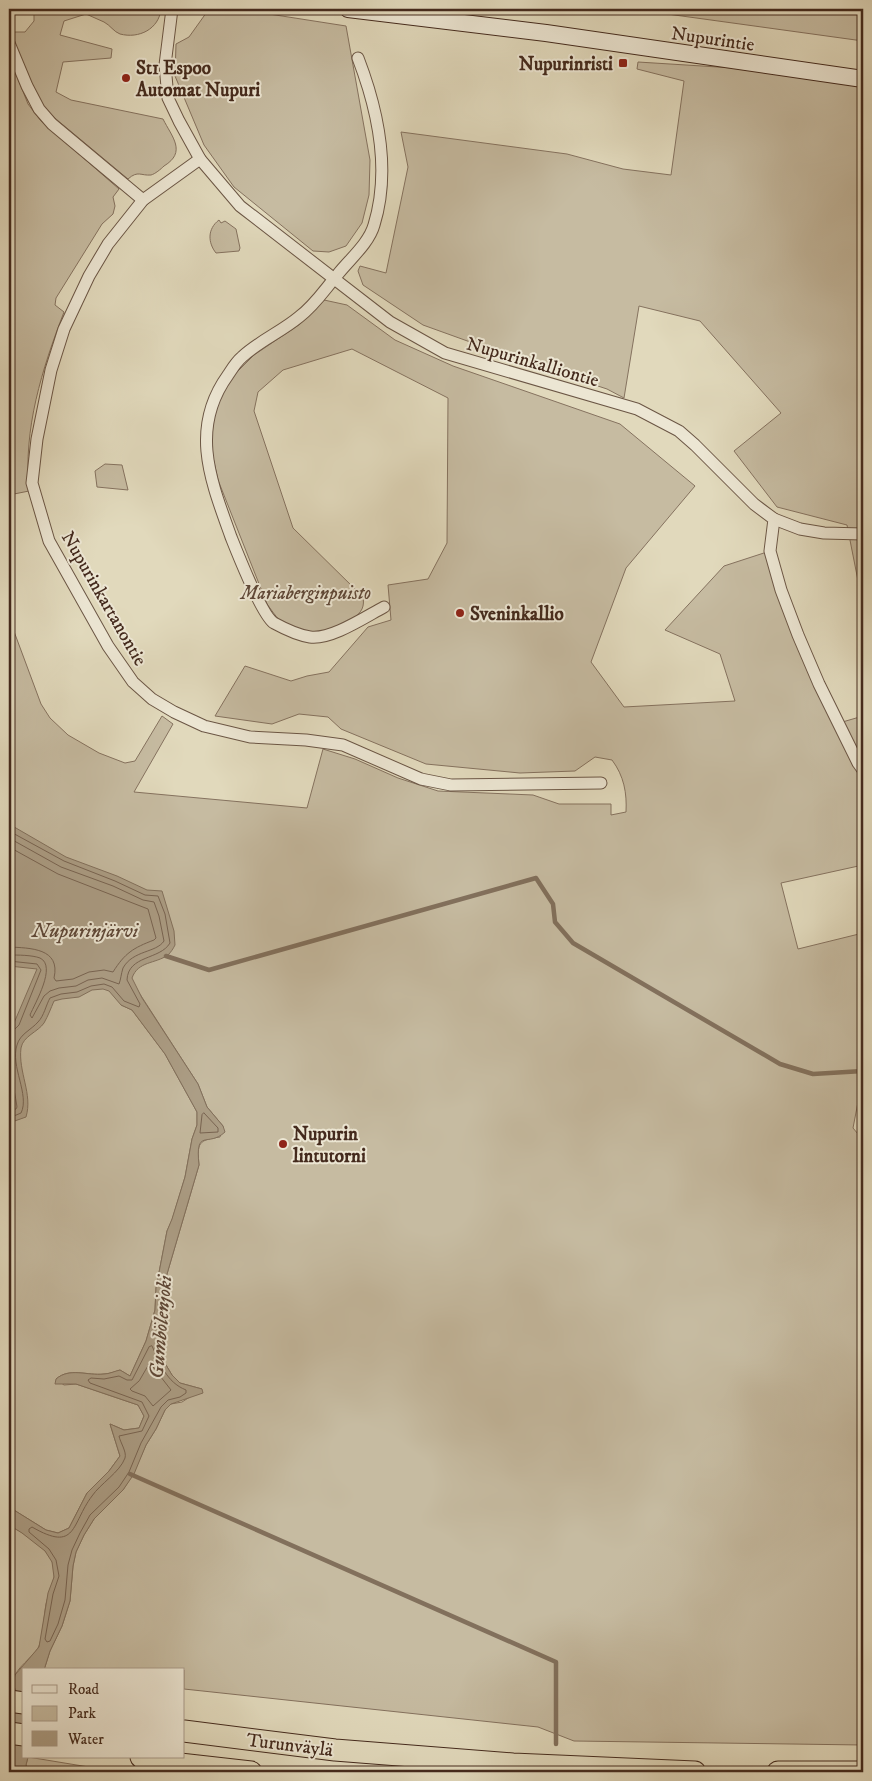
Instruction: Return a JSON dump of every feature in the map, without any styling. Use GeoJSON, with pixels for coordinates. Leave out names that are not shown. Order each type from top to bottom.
{"type":"FeatureCollection","features":[{"type":"Feature","properties":{"kind":"highway"},"geometry":{"type":"LineString","coordinates":[[9,1700],[22,1703]]}},
{"type":"Feature","properties":{"kind":"highway","name":"Turunväylä"},"geometry":{"type":"LineString","coordinates":[[185,1731],[345,1751],[514,1764],[695,1772]]}},
{"type":"Feature","properties":{"kind":"highway"},"geometry":{"type":"LineString","coordinates":[[9,1733],[22,1736]]}},
{"type":"Feature","properties":{"kind":"highway","name":"Turunväylä"},"geometry":{"type":"LineString","coordinates":[[146,1758],[171,1763],[251,1772]]}},
{"type":"Feature","properties":{"kind":"highway"},"geometry":{"type":"LineString","coordinates":[[778,1772],[863,1772]]}},
{"type":"Feature","properties":{"kind":"main road","name":"Nupurintie"},"geometry":{"type":"LineString","coordinates":[[348,9],[546,33],[863,79]]}},
{"type":"Feature","properties":{"kind":"street","name":"Nupurinkalliontie"},"geometry":{"type":"LineString","coordinates":[[172,9],[165,65],[168,98],[200,159],[240,206],[390,322],[445,353],[637,409],[657,419],[689,440],[754,504],[774,519],[800,529],[824,533],[863,534]]}},
{"type":"Feature","properties":{"kind":"street"},"geometry":{"type":"LineString","coordinates":[[9,43],[39,109],[48,119],[143,200]]}},
{"type":"Feature","properties":{"kind":"street"},"geometry":{"type":"LineString","coordinates":[[358,58],[368,84],[378,125],[382,175],[380,201],[374,227],[364,244],[313,306],[294,322],[241,357],[215,393],[207,417],[206,437],[207,454],[216,493],[237,552],[271,621],[291,632],[311,638],[339,632],[384,607]]}},
{"type":"Feature","properties":{"kind":"street","name":"Nupurinkartanontie"},"geometry":{"type":"LineString","coordinates":[[200,159],[143,200],[108,244],[89,276],[64,328],[49,379],[37,439],[32,483],[49,541],[108,646],[133,682],[152,699],[204,726],[250,737],[306,740],[343,745],[421,779],[451,785],[601,783]]}},
{"type":"Feature","properties":{"kind":"street"},"geometry":{"type":"LineString","coordinates":[[774,519],[770,551],[781,590],[819,684],[863,770]]}},
{"type":"Feature","properties":{"kind":"green space"},"geometry":{"type":"Polygon","coordinates":[[[28,9],[161,9],[152,27],[141,34],[134,35],[120,34],[104,22],[86,14],[64,21],[60,35],[112,49],[111,58],[63,62],[56,92],[71,100],[163,119],[175,144],[175,155],[171,161],[153,174],[137,174],[128,179],[44,107],[32,85],[12,36],[15,32],[25,32],[34,21],[34,13],[28,9]]]}},
{"type":"Feature","properties":{"kind":"green space"},"geometry":{"type":"Polygon","coordinates":[[[209,9],[237,9],[346,26],[370,160],[369,195],[362,223],[346,246],[329,252],[313,251],[234,187],[204,145],[175,76],[176,44],[189,37],[209,9]]]}},
{"type":"Feature","properties":{"kind":"green space"},"geometry":{"type":"Polygon","coordinates":[[[631,9],[863,9],[863,41],[631,9]]]}},
{"type":"Feature","properties":{"kind":"green space"},"geometry":{"type":"Polygon","coordinates":[[[9,56],[28,104],[41,121],[119,189],[113,197],[115,206],[113,214],[102,224],[56,298],[55,305],[64,312],[48,355],[36,400],[29,445],[29,491],[9,495],[9,56]]]}},
{"type":"Feature","properties":{"kind":"green space"},"geometry":{"type":"Polygon","coordinates":[[[638,62],[734,68],[863,87],[863,606],[847,525],[777,507],[734,451],[781,413],[700,321],[639,306],[624,398],[607,389],[423,325],[363,285],[358,271],[360,266],[386,273],[408,167],[401,132],[567,154],[623,169],[671,175],[684,81],[637,69],[638,62]]]}},
{"type":"Feature","properties":{"kind":"green space"},"geometry":{"type":"Polygon","coordinates":[[[219,220],[221,223],[225,221],[236,229],[239,251],[216,253],[213,249],[210,236],[212,228],[219,220]]]}},
{"type":"Feature","properties":{"kind":"green space","name":"Mariaberginpuisto"},"geometry":{"type":"Polygon","coordinates":[[[324,300],[347,305],[395,340],[453,366],[620,424],[695,486],[626,568],[591,662],[624,707],[735,701],[720,654],[665,630],[724,566],[770,551],[839,723],[863,716],[863,865],[781,883],[798,949],[863,933],[863,1076],[853,1128],[863,1140],[863,1745],[574,1741],[538,1727],[185,1689],[185,1668],[45,1668],[70,1601],[73,1566],[76,1552],[84,1535],[94,1519],[123,1490],[165,1410],[171,1404],[182,1402],[202,1389],[180,1383],[172,1375],[160,1355],[157,1344],[158,1331],[165,1306],[163,1292],[167,1274],[199,1165],[199,1147],[203,1141],[220,1137],[223,1126],[207,1107],[198,1084],[136,988],[121,1005],[132,1010],[165,1054],[197,1112],[197,1125],[192,1139],[185,1177],[167,1231],[156,1288],[155,1310],[146,1341],[130,1376],[120,1370],[106,1374],[67,1373],[56,1379],[64,1385],[76,1384],[138,1405],[144,1416],[139,1428],[124,1430],[110,1424],[120,1456],[109,1471],[87,1493],[69,1528],[58,1533],[46,1530],[9,1507],[9,618],[41,704],[50,718],[68,735],[99,753],[125,763],[135,761],[162,716],[173,724],[134,792],[307,808],[323,749],[355,759],[398,778],[438,791],[533,795],[559,804],[611,804],[611,815],[626,812],[624,785],[612,760],[595,757],[575,771],[520,773],[426,764],[341,729],[328,717],[299,714],[272,724],[215,716],[245,666],[291,681],[329,672],[368,627],[391,620],[388,585],[428,579],[447,543],[448,398],[352,349],[283,370],[258,392],[254,411],[293,528],[355,589],[363,594],[363,606],[360,612],[348,622],[330,629],[306,632],[281,622],[267,604],[218,480],[212,453],[211,432],[219,398],[234,375],[254,355],[300,324],[324,300]]]}},
{"type":"Feature","properties":{"kind":"green space"},"geometry":{"type":"Polygon","coordinates":[[[105,464],[122,465],[128,490],[97,487],[95,471],[105,464]]]}},
{"type":"Feature","properties":{"kind":"green space"},"geometry":{"type":"Polygon","coordinates":[[[9,1525],[40,1546],[52,1561],[54,1569],[54,1578],[46,1604],[39,1646],[18,1670],[14,1682],[15,1688],[9,1687],[9,1525]]]}},
{"type":"Feature","properties":{"kind":"green space"},"geometry":{"type":"Polygon","coordinates":[[[28,1758],[34,1758],[119,1772],[28,1772],[26,1765],[28,1758]]]}},
{"type":"Feature","properties":{"kind":"water","name":"Nupurinjärvi"},"geometry":{"type":"Polygon","coordinates":[[[9,824],[66,857],[117,876],[147,890],[162,891],[174,931],[175,945],[168,955],[138,968],[132,978],[142,998],[198,1084],[207,1107],[223,1126],[225,1132],[213,1139],[204,1140],[199,1146],[199,1165],[167,1274],[163,1292],[165,1306],[158,1331],[157,1344],[160,1355],[172,1375],[180,1383],[202,1389],[203,1393],[171,1404],[165,1410],[146,1445],[134,1474],[123,1490],[94,1519],[76,1552],[70,1601],[45,1668],[22,1668],[22,1758],[28,1758],[26,1765],[28,1772],[9,1772],[9,1734],[18,1696],[13,1684],[15,1675],[39,1647],[48,1593],[54,1577],[52,1562],[45,1551],[9,1525],[9,1507],[46,1530],[58,1533],[69,1528],[87,1493],[109,1471],[120,1456],[110,1424],[124,1430],[139,1428],[144,1416],[138,1405],[76,1384],[55,1384],[56,1379],[67,1373],[108,1374],[120,1370],[130,1376],[146,1341],[155,1310],[156,1288],[167,1231],[185,1177],[192,1139],[197,1125],[197,1112],[165,1054],[132,1010],[121,1005],[109,991],[103,989],[92,990],[79,997],[54,1001],[44,1023],[22,1044],[21,1057],[28,1108],[26,1117],[9,1123],[9,1029],[14,1023],[37,969],[9,966],[9,824]]]}},
{"type":"Feature","properties":{"kind":"waterway"},"geometry":{"type":"LineString","coordinates":[[166,956],[209,970],[536,878],[553,904],[555,922],[573,943],[780,1064],[813,1074],[863,1071]]}},
{"type":"Feature","properties":{"kind":"waterway"},"geometry":{"type":"LineString","coordinates":[[130,1474],[556,1662],[556,1744]]}},
{"type":"Feature","properties":{"kind":"place","name":"Nupurinristi"},"geometry":{"type":"Point","coordinates":[623,63]}},
{"type":"Feature","properties":{"kind":"place","name":"St1 Espoo Automat Nupuri"},"geometry":{"type":"Point","coordinates":[126,78]}},
{"type":"Feature","properties":{"kind":"place","name":"Sveninkallio"},"geometry":{"type":"Point","coordinates":[460,613]}},
{"type":"Feature","properties":{"kind":"place","name":"Nupurin lintutorni"},"geometry":{"type":"Point","coordinates":[283,1144]}},
{"type":"Feature","properties":{"kind":"water label","name":"Gumbölenjoki"},"geometry":{"type":"Point","coordinates":[160,1327]}}]}
